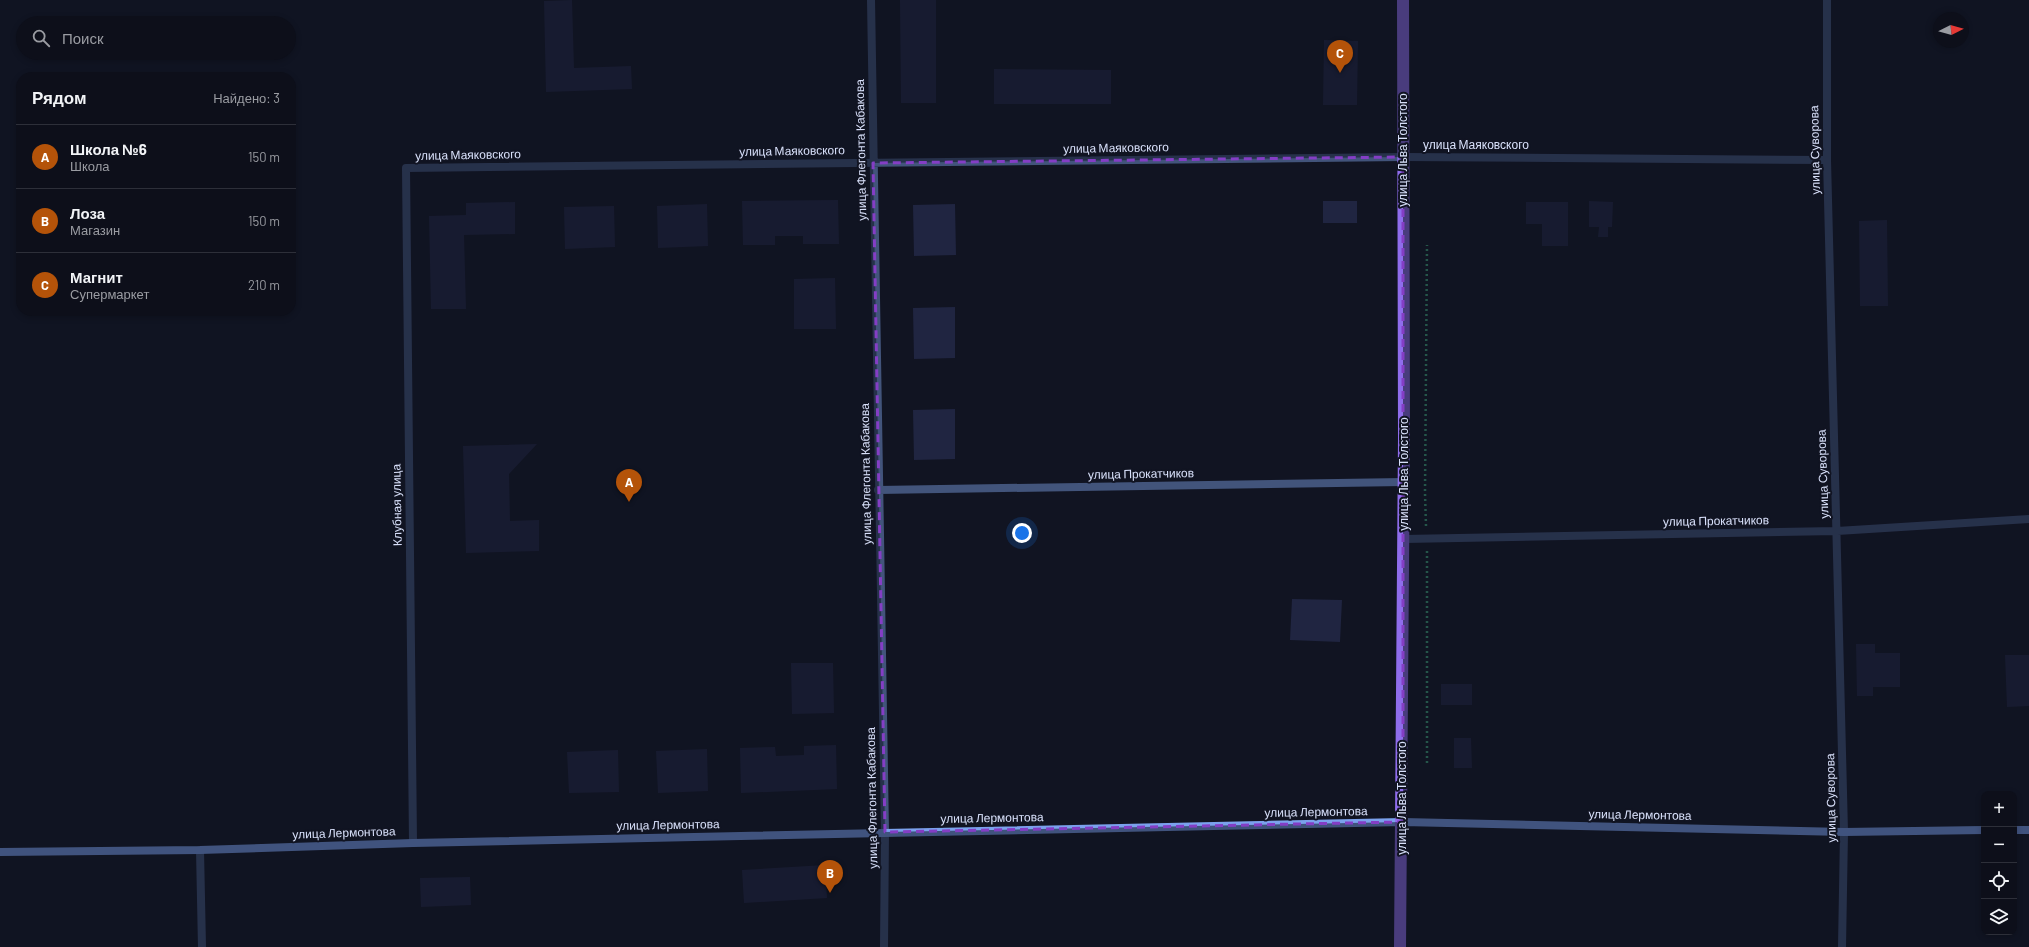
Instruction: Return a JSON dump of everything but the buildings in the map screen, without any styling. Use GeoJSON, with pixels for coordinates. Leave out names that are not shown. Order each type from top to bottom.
{"type":"FeatureCollection","features":[{"type":"Feature","properties":{"kind":"main road","name":"улица Льва Толстого"},"geometry":{"type":"LineString","coordinates":[[1400,947],[1403,822],[1404,539],[1403,0]]}},
{"type":"Feature","properties":{"kind":"street","name":"улица Флегонта Кабакова"},"geometry":{"type":"LineString","coordinates":[[871,0],[878,490],[885,832],[884,947]]}},
{"type":"Feature","properties":{"kind":"street","name":"улица Суворова"},"geometry":{"type":"LineString","coordinates":[[1827,0],[1827,160],[1844,832],[1842,947]]}},
{"type":"Feature","properties":{"kind":"street","name":"улица Маяковского"},"geometry":{"type":"LineString","coordinates":[[406,168],[1403,157],[1827,160]]}},
{"type":"Feature","properties":{"kind":"street","name":"Клубная улица"},"geometry":{"type":"LineString","coordinates":[[406,168],[413,843]]}},
{"type":"Feature","properties":{"kind":"street","name":"улица Прокатчиков"},"geometry":{"type":"LineString","coordinates":[[878,490],[1404,482]]}},
{"type":"Feature","properties":{"kind":"street","name":"улица Прокатчиков"},"geometry":{"type":"LineString","coordinates":[[1404,539],[1837,531],[2029,520]]}},
{"type":"Feature","properties":{"kind":"street","name":"улица Лермонтова"},"geometry":{"type":"LineString","coordinates":[[0,852],[200,850],[413,843],[885,832],[1403,822],[1844,832],[1981,830]]}},
{"type":"Feature","properties":{"kind":"street"},"geometry":{"type":"LineString","coordinates":[[2017,830],[2029,830]]}},
{"type":"Feature","properties":{"kind":"street"},"geometry":{"type":"LineString","coordinates":[[200,850],[202,947]]}},
{"type":"Feature","properties":{"kind":"path"},"geometry":{"type":"LineString","coordinates":[[1427,245],[1425,493],[1427,539],[1427,766]]}},
{"type":"Feature","properties":{"kind":"highlighted area"},"geometry":{"type":"Polygon","coordinates":[[[1403,157],[1403,822],[885,832],[873,163],[1403,157]]]}},
{"type":"Feature","properties":{"kind":"place","name":"Магнит"},"geometry":{"type":"Point","coordinates":[1340,73]}},
{"type":"Feature","properties":{"kind":"place","name":"Школа №6"},"geometry":{"type":"Point","coordinates":[629,502]}},
{"type":"Feature","properties":{"kind":"place","name":"Лоза"},"geometry":{"type":"Point","coordinates":[830,893]}}]}
